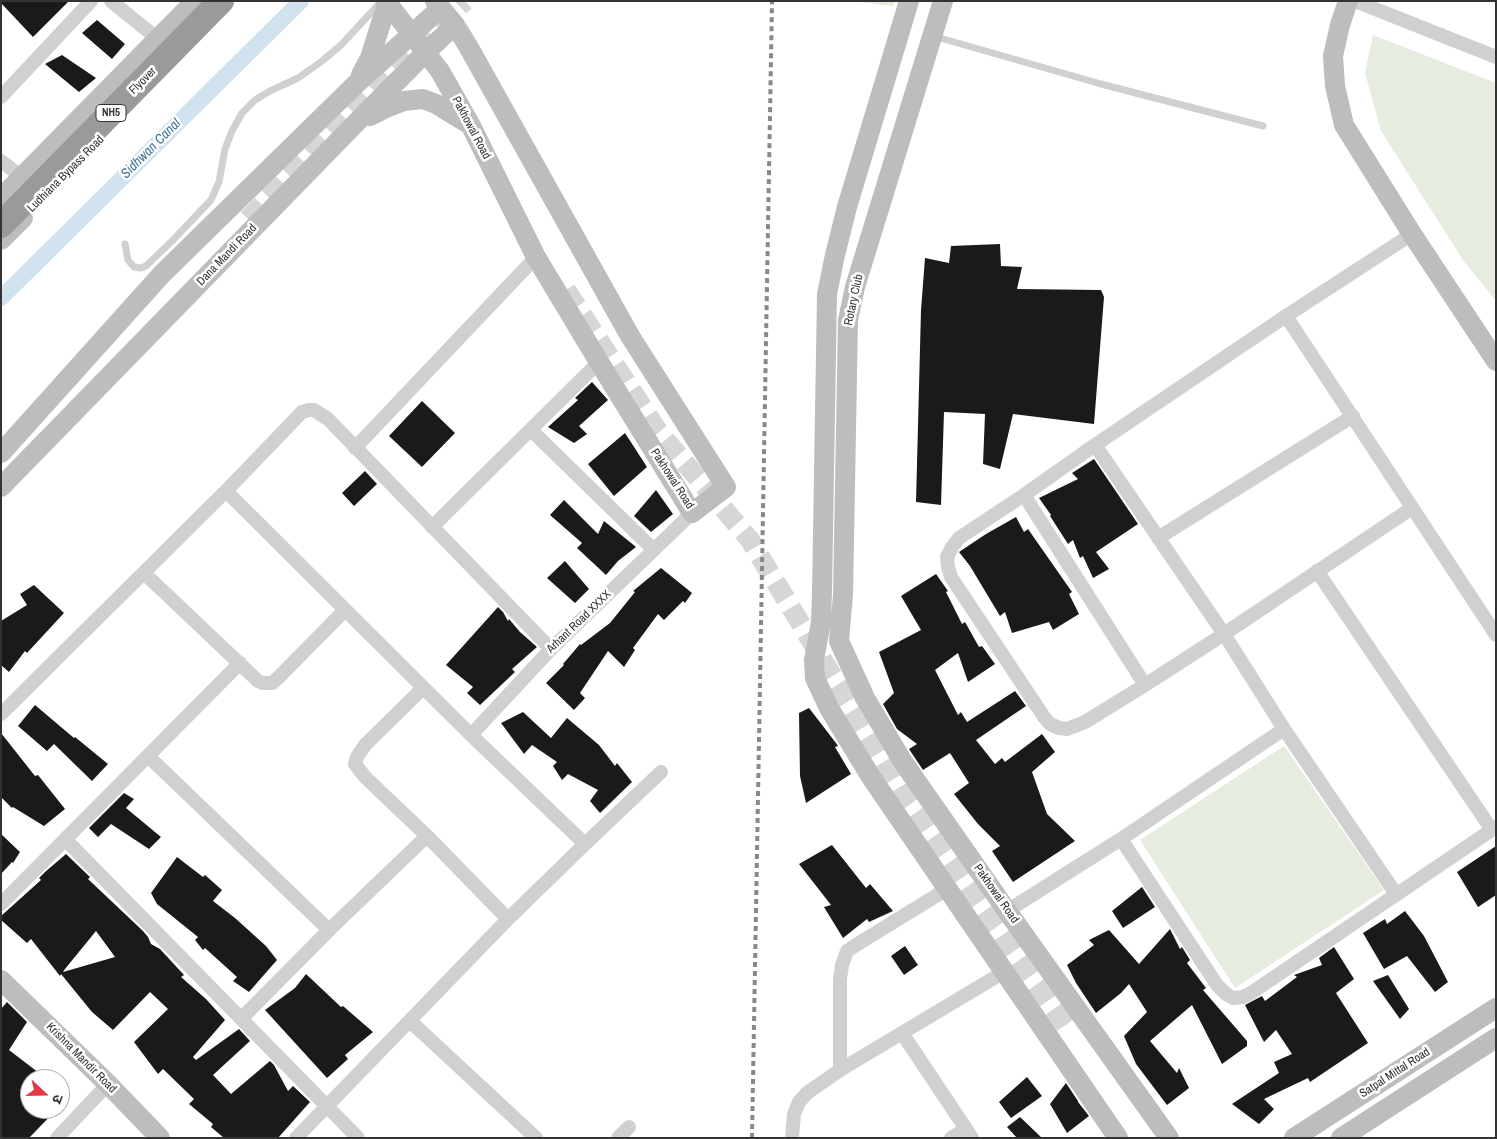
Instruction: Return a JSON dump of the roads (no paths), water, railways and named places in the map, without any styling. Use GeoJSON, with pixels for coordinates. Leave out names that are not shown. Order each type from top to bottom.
{"type":"FeatureCollection","features":[{"type":"Feature","properties":{"kind":"highway","name":"Flyover"},"geometry":{"type":"LineString","coordinates":[[1,225],[221,1]]}},
{"type":"Feature","properties":{"kind":"street"},"geometry":{"type":"LineString","coordinates":[[1,97],[91,1]]}},
{"type":"Feature","properties":{"kind":"street"},"geometry":{"type":"LineString","coordinates":[[111,1],[158,39]]}},
{"type":"Feature","properties":{"kind":"street"},"geometry":{"type":"LineString","coordinates":[[1,198],[195,1]]}},
{"type":"Feature","properties":{"kind":"street","name":"Ludhiana Bypass Road"},"geometry":{"type":"LineString","coordinates":[[1,240],[237,1]]}},
{"type":"Feature","properties":{"kind":"street"},"geometry":{"type":"LineString","coordinates":[[909,1],[847,207],[827,294],[822,592],[821,622],[814,660],[815,678],[845,737],[871,777],[1118,1138]]}},
{"type":"Feature","properties":{"kind":"street"},"geometry":{"type":"LineString","coordinates":[[848,320],[836,301],[837,283],[920,1]]}},
{"type":"Feature","properties":{"kind":"street","name":"Rotary Club"},"geometry":{"type":"LineString","coordinates":[[839,641],[843,595],[848,320],[855,287],[943,1]]}},
{"type":"Feature","properties":{"kind":"street"},"geometry":{"type":"LineString","coordinates":[[1348,1],[1333,56],[1335,86],[1344,125],[1412,234],[1493,350]]}},
{"type":"Feature","properties":{"kind":"street"},"geometry":{"type":"LineString","coordinates":[[1355,1],[1496,57]]}},
{"type":"Feature","properties":{"kind":"street"},"geometry":{"type":"LineString","coordinates":[[356,84],[370,58],[385,2]]}},
{"type":"Feature","properties":{"kind":"street","name":"Pakhowal Road"},"geometry":{"type":"LineString","coordinates":[[385,2],[412,35],[431,47],[440,71],[536,257],[692,513],[726,486],[630,336],[512,121],[455,25],[438,5]]}},
{"type":"Feature","properties":{"kind":"street"},"geometry":{"type":"LineString","coordinates":[[1,453],[162,274],[356,84],[412,35],[438,5]]}},
{"type":"Feature","properties":{"kind":"street","name":"Dana Mandi Road"},"geometry":{"type":"LineString","coordinates":[[1,487],[110,370],[455,25]]}},
{"type":"Feature","properties":{"kind":"street"},"geometry":{"type":"LineString","coordinates":[[431,47],[448,71],[463,100]]}},
{"type":"Feature","properties":{"kind":"street"},"geometry":{"type":"LineString","coordinates":[[358,122],[404,101],[423,100],[436,104],[470,126]]}},
{"type":"Feature","properties":{"kind":"street"},"geometry":{"type":"LineString","coordinates":[[1,161],[22,177]]}},
{"type":"Feature","properties":{"kind":"street"},"geometry":{"type":"LineString","coordinates":[[1412,234],[1286,316],[959,538],[947,557],[951,578],[1044,717],[1050,724],[1066,729],[1085,722],[1145,685],[1412,508]]}},
{"type":"Feature","properties":{"kind":"street"},"geometry":{"type":"LineString","coordinates":[[355,448],[536,257]]}},
{"type":"Feature","properties":{"kind":"street"},"geometry":{"type":"LineString","coordinates":[[1286,316],[1496,635]]}},
{"type":"Feature","properties":{"kind":"street"},"geometry":{"type":"LineString","coordinates":[[80,365],[110,370],[132,339]]}},
{"type":"Feature","properties":{"kind":"street"},"geometry":{"type":"LineString","coordinates":[[432,527],[599,362]]}},
{"type":"Feature","properties":{"kind":"street"},"geometry":{"type":"LineString","coordinates":[[1,714],[226,491],[302,412],[309,410],[322,414],[551,649]]}},
{"type":"Feature","properties":{"kind":"street"},"geometry":{"type":"LineString","coordinates":[[1158,538],[1353,416]]}},
{"type":"Feature","properties":{"kind":"street"},"geometry":{"type":"LineString","coordinates":[[531,430],[654,550]]}},
{"type":"Feature","properties":{"kind":"street"},"geometry":{"type":"LineString","coordinates":[[1094,445],[1224,634],[1284,729],[1396,894]]}},
{"type":"Feature","properties":{"kind":"street"},"geometry":{"type":"LineString","coordinates":[[226,491],[423,688],[585,844]]}},
{"type":"Feature","properties":{"kind":"street"},"geometry":{"type":"LineString","coordinates":[[1024,495],[1145,685]]}},
{"type":"Feature","properties":{"kind":"street","name":"Arhant Road XXXX"},"geometry":{"type":"LineString","coordinates":[[471,735],[551,649],[692,513]]}},
{"type":"Feature","properties":{"kind":"street"},"geometry":{"type":"LineString","coordinates":[[1121,839],[1217,985],[1233,998],[1243,997],[1251,993],[1494,828],[1317,571]]}},
{"type":"Feature","properties":{"kind":"street"},"geometry":{"type":"LineString","coordinates":[[144,573],[258,681],[267,683],[272,683],[284,672],[345,610]]}},
{"type":"Feature","properties":{"kind":"street"},"geometry":{"type":"LineString","coordinates":[[822,592],[843,595]]}},
{"type":"Feature","properties":{"kind":"street","name":"Pakhowal Road"},"geometry":{"type":"LineString","coordinates":[[839,641],[865,698],[903,762],[1170,1138]]}},
{"type":"Feature","properties":{"kind":"street"},"geometry":{"type":"LineString","coordinates":[[1,904],[240,663]]}},
{"type":"Feature","properties":{"kind":"street"},"geometry":{"type":"LineString","coordinates":[[423,688],[365,745],[355,764],[365,777],[427,836],[508,918]]}},
{"type":"Feature","properties":{"kind":"street"},"geometry":{"type":"LineString","coordinates":[[1007,911],[1121,839],[1284,729]]}},
{"type":"Feature","properties":{"kind":"street"},"geometry":{"type":"LineString","coordinates":[[148,756],[329,930]]}},
{"type":"Feature","properties":{"kind":"street"},"geometry":{"type":"LineString","coordinates":[[296,1138],[508,918],[661,772]]}},
{"type":"Feature","properties":{"kind":"street"},"geometry":{"type":"LineString","coordinates":[[241,1019],[329,930],[427,836]]}},
{"type":"Feature","properties":{"kind":"street"},"geometry":{"type":"LineString","coordinates":[[65,839],[358,1138]]}},
{"type":"Feature","properties":{"kind":"street"},"geometry":{"type":"LineString","coordinates":[[840,1070],[840,979],[847,951],[947,890]]}},
{"type":"Feature","properties":{"kind":"street"},"geometry":{"type":"LineString","coordinates":[[792,1138],[794,1114],[799,1102],[807,1093],[840,1070],[1004,972]]}},
{"type":"Feature","properties":{"kind":"street","name":"Krishna Mandir Road"},"geometry":{"type":"LineString","coordinates":[[4,987],[108,1084],[160,1138]]}},
{"type":"Feature","properties":{"kind":"street","name":"Satpal Mittal Road"},"geometry":{"type":"LineString","coordinates":[[1294,1138],[1496,1008]]}},
{"type":"Feature","properties":{"kind":"street"},"geometry":{"type":"LineString","coordinates":[[410,1021],[536,1138]]}},
{"type":"Feature","properties":{"kind":"street"},"geometry":{"type":"LineString","coordinates":[[902,1033],[969,1133],[951,1138]]}},
{"type":"Feature","properties":{"kind":"street","name":"Satpal Mittal Road"},"geometry":{"type":"LineString","coordinates":[[1341,1138],[1496,1038]]}},
{"type":"Feature","properties":{"kind":"street"},"geometry":{"type":"LineString","coordinates":[[57,1138],[108,1084]]}},
{"type":"Feature","properties":{"kind":"street"},"geometry":{"type":"LineString","coordinates":[[618,1138],[629,1127]]}},
{"type":"Feature","properties":{"kind":"lane"},"geometry":{"type":"LineString","coordinates":[[125,244],[128,260],[137,268],[146,266],[160,253],[202,212],[211,200],[219,182],[225,149],[242,113],[255,100],[298,78],[322,61],[385,2]]}},
{"type":"Feature","properties":{"kind":"lane"},"geometry":{"type":"LineString","coordinates":[[932,36],[1101,84],[1263,126]]}},
{"type":"Feature","properties":{"kind":"waterway","name":"Sidhwan Canal"},"geometry":{"type":"LineString","coordinates":[[1,298],[301,1]]}},
{"type":"Feature","properties":{"kind":"tunnel"},"geometry":{"type":"LineString","coordinates":[[248,219],[414,48],[465,1]]}},
{"type":"Feature","properties":{"kind":"tunnel"},"geometry":{"type":"LineString","coordinates":[[566,290],[658,431],[750,540],[907,799],[1070,1032]]}},
{"type":"Feature","properties":{"kind":"railway"},"geometry":{"type":"LineString","coordinates":[[752,1138],[772,1]]}}]}
